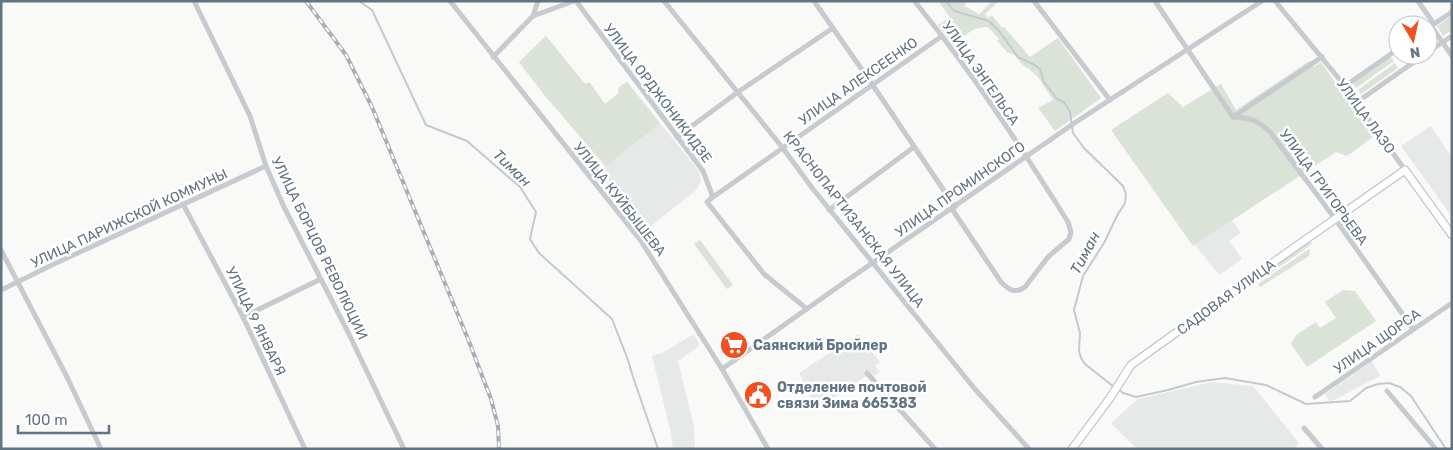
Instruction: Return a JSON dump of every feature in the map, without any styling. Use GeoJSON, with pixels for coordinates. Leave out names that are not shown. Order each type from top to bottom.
{"type":"FeatureCollection","features":[{"type":"Feature","properties":{"kind":"street","name":"УЛИЦА БОРЦОВ РЕВОЛЮЦИИ"},"geometry":{"type":"LineString","coordinates":[[194,1],[250,116],[266,166],[284,207],[404,449]]}},
{"type":"Feature","properties":{"kind":"street","name":"УЛИЦА КУЙБЫШЕВА"},"geometry":{"type":"LineString","coordinates":[[450,1],[641,241],[722,369],[768,449]]}},
{"type":"Feature","properties":{"kind":"street"},"geometry":{"type":"LineString","coordinates":[[493,57],[533,16],[538,1]]}},
{"type":"Feature","properties":{"kind":"street"},"geometry":{"type":"LineString","coordinates":[[533,16],[575,1]]}},
{"type":"Feature","properties":{"kind":"street","name":"УЛИЦА ОРДЖОНИКИДЗЕ"},"geometry":{"type":"LineString","coordinates":[[575,1],[703,171],[713,197],[706,202],[764,274],[806,309]]}},
{"type":"Feature","properties":{"kind":"street","name":"КРАСНОПАРТИЗАНСКАЯ УЛИЦА"},"geometry":{"type":"LineString","coordinates":[[664,1],[974,388],[1029,449]]}},
{"type":"Feature","properties":{"kind":"street"},"geometry":{"type":"LineString","coordinates":[[814,1],[872,84],[953,208]]}},
{"type":"Feature","properties":{"kind":"street"},"geometry":{"type":"LineString","coordinates":[[1034,1],[1110,100],[1262,1]]}},
{"type":"Feature","properties":{"kind":"street"},"geometry":{"type":"LineString","coordinates":[[1155,1],[1233,118],[1322,57]]}},
{"type":"Feature","properties":{"kind":"street","name":"УЛИЦА ЛАЗО"},"geometry":{"type":"LineString","coordinates":[[1275,1],[1345,86],[1452,235]]}},
{"type":"Feature","properties":{"kind":"street"},"geometry":{"type":"LineString","coordinates":[[1418,1],[1425,15]]}},
{"type":"Feature","properties":{"kind":"street","name":"УЛИЦА ЭНГЕЛЬСА"},"geometry":{"type":"LineString","coordinates":[[916,4],[942,36],[1026,156],[1068,222],[1071,228],[1071,235],[1069,239],[1048,257],[1025,287],[1014,291],[1007,288],[1001,282],[953,208]]}},
{"type":"Feature","properties":{"kind":"street"},"geometry":{"type":"LineString","coordinates":[[1438,21],[1452,12]]}},
{"type":"Feature","properties":{"kind":"street"},"geometry":{"type":"LineString","coordinates":[[677,137],[738,92],[833,28]]}},
{"type":"Feature","properties":{"kind":"street"},"geometry":{"type":"LineString","coordinates":[[1438,35],[1452,56]]}},
{"type":"Feature","properties":{"kind":"street","name":"УЛИЦА АЛЕКСЕЕНКО"},"geometry":{"type":"LineString","coordinates":[[713,197],[942,36]]}},
{"type":"Feature","properties":{"kind":"street"},"geometry":{"type":"LineString","coordinates":[[1438,45],[1452,36]]}},
{"type":"Feature","properties":{"kind":"street"},"geometry":{"type":"LineString","coordinates":[[1345,86],[1388,56]]}},
{"type":"Feature","properties":{"kind":"street"},"geometry":{"type":"LineString","coordinates":[[1357,102],[1410,65]]}},
{"type":"Feature","properties":{"kind":"street","name":"УЛИЦА ПРОМИНСКОГО"},"geometry":{"type":"LineString","coordinates":[[722,369],[1026,156],[1110,100]]}},
{"type":"Feature","properties":{"kind":"street","name":"УЛИЦА ГРИГОРЬЕВА"},"geometry":{"type":"LineString","coordinates":[[1233,118],[1249,118],[1261,123],[1270,132],[1414,329]]}},
{"type":"Feature","properties":{"kind":"street"},"geometry":{"type":"LineString","coordinates":[[830,210],[914,147]]}},
{"type":"Feature","properties":{"kind":"street","name":"УЛИЦА ПАРИЖСКОЙ КОММУНЫ"},"geometry":{"type":"LineString","coordinates":[[1,290],[266,166]]}},
{"type":"Feature","properties":{"kind":"street","name":"САДОВАЯ УЛИЦА"},"geometry":{"type":"LineString","coordinates":[[1072,449],[1110,398],[1131,365],[1405,170]]}},
{"type":"Feature","properties":{"kind":"street","name":"УЛИЦА 9 ЯНВАРЯ"},"geometry":{"type":"LineString","coordinates":[[183,204],[243,317],[305,449]]}},
{"type":"Feature","properties":{"kind":"street"},"geometry":{"type":"LineString","coordinates":[[1,250],[67,377],[101,449]]}},
{"type":"Feature","properties":{"kind":"street"},"geometry":{"type":"LineString","coordinates":[[243,317],[321,279]]}},
{"type":"Feature","properties":{"kind":"street","name":"УЛИЦА ЩОРСА"},"geometry":{"type":"LineString","coordinates":[[1315,397],[1452,303]]}},
{"type":"Feature","properties":{"kind":"street"},"geometry":{"type":"LineString","coordinates":[[867,373],[936,449]]}},
{"type":"Feature","properties":{"kind":"street"},"geometry":{"type":"LineString","coordinates":[[1387,390],[1436,449]]}},
{"type":"Feature","properties":{"kind":"street"},"geometry":{"type":"LineString","coordinates":[[1304,428],[1322,449]]}},
{"type":"Feature","properties":{"kind":"shaded area"},"geometry":{"type":"Polygon","coordinates":[[[938,1],[964,1],[966,3],[964,6],[979,14],[992,1],[999,1],[985,14],[988,18],[992,15],[1030,57],[1058,38],[1101,98],[1055,131],[1038,108],[1053,100],[1038,77],[1013,54],[1008,53],[988,27],[973,30],[953,46],[938,25],[950,17],[938,1]]]}},
{"type":"Feature","properties":{"kind":"shaded area"},"geometry":{"type":"Polygon","coordinates":[[[1452,16],[1452,30],[1443,36],[1438,25],[1452,16]]]}},
{"type":"Feature","properties":{"kind":"shaded area"},"geometry":{"type":"Polygon","coordinates":[[[546,36],[585,84],[589,82],[605,104],[618,94],[619,87],[627,82],[700,173],[701,182],[696,190],[651,226],[648,223],[643,226],[601,170],[605,166],[519,62],[546,36]]]}},
{"type":"Feature","properties":{"kind":"shaded area"},"geometry":{"type":"Polygon","coordinates":[[[546,36],[585,84],[589,82],[605,104],[618,94],[619,87],[627,82],[660,123],[606,166],[546,97],[519,62],[546,36]]]}},
{"type":"Feature","properties":{"kind":"shaded area"},"geometry":{"type":"Polygon","coordinates":[[[1388,57],[1388,65],[1356,88],[1353,83],[1388,57]]]}},
{"type":"Feature","properties":{"kind":"shaded area"},"geometry":{"type":"Polygon","coordinates":[[[1309,61],[1314,67],[1321,62],[1373,137],[1347,156],[1336,152],[1193,246],[1111,130],[1168,93],[1183,107],[1221,84],[1236,110],[1309,61]]]}},
{"type":"Feature","properties":{"kind":"shaded area"},"geometry":{"type":"Polygon","coordinates":[[[1392,65],[1396,65],[1398,68],[1361,94],[1358,90],[1392,65]]]}},
{"type":"Feature","properties":{"kind":"shaded area"},"geometry":{"type":"Polygon","coordinates":[[[1431,126],[1452,158],[1452,217],[1401,146],[1431,126]]]}},
{"type":"Feature","properties":{"kind":"shaded area"},"geometry":{"type":"Polygon","coordinates":[[[1232,220],[1241,233],[1229,241],[1242,259],[1219,275],[1195,245],[1232,220]]]}},
{"type":"Feature","properties":{"kind":"shaded area"},"geometry":{"type":"Polygon","coordinates":[[[700,240],[733,285],[727,289],[694,244],[700,240]]]}},
{"type":"Feature","properties":{"kind":"shaded area"},"geometry":{"type":"Polygon","coordinates":[[[1311,242],[1312,244],[1255,284],[1252,279],[1305,243],[1311,242]]]}},
{"type":"Feature","properties":{"kind":"shaded area"},"geometry":{"type":"Polygon","coordinates":[[[1309,249],[1309,256],[1260,287],[1258,284],[1309,249]]]}},
{"type":"Feature","properties":{"kind":"shaded area"},"geometry":{"type":"Polygon","coordinates":[[[1343,290],[1355,291],[1376,321],[1307,367],[1291,344],[1296,335],[1316,322],[1320,328],[1336,318],[1325,302],[1343,290]]]}},
{"type":"Feature","properties":{"kind":"shaded area"},"geometry":{"type":"Polygon","coordinates":[[[693,334],[700,345],[678,361],[694,427],[695,449],[673,449],[671,433],[652,356],[664,352],[693,334]]]}},
{"type":"Feature","properties":{"kind":"shaded area"},"geometry":{"type":"Polygon","coordinates":[[[858,334],[880,362],[875,366],[880,372],[874,376],[871,373],[817,409],[799,373],[858,334]]]}},
{"type":"Feature","properties":{"kind":"shaded area"},"geometry":{"type":"Polygon","coordinates":[[[1372,361],[1380,376],[1330,402],[1325,394],[1372,361]]]}},
{"type":"Feature","properties":{"kind":"shaded area"},"geometry":{"type":"Polygon","coordinates":[[[1212,382],[1253,386],[1299,443],[1294,449],[1137,449],[1111,423],[1138,399],[1212,382]]]}},
{"type":"Feature","properties":{"kind":"waterway","name":"Тиман"},"geometry":{"type":"LineString","coordinates":[[359,1],[372,10],[426,125],[467,141],[520,187],[536,212],[530,239],[539,253],[612,319],[658,449]]}},
{"type":"Feature","properties":{"kind":"waterway","name":"Тиман"},"geometry":{"type":"LineString","coordinates":[[946,1],[954,11],[989,21],[999,31],[1018,57],[1040,69],[1044,82],[1057,99],[1064,102],[1070,112],[1073,133],[1084,148],[1123,186],[1126,194],[1125,203],[1104,243],[1083,276],[1074,310],[1080,333],[1079,351],[1081,358],[1085,364],[1114,387]]}},
{"type":"Feature","properties":{"kind":"waterway","name":"Тиман"},"geometry":{"type":"LineString","coordinates":[[1118,389],[1123,393],[1136,397],[1196,382],[1225,378],[1266,385],[1306,404],[1350,401],[1366,388],[1389,383],[1400,387],[1411,396],[1446,449]]}},
{"type":"Feature","properties":{"kind":"railway"},"geometry":{"type":"LineString","coordinates":[[306,1],[346,55],[372,107],[491,399],[498,426],[499,449]]}},
{"type":"Feature","properties":{"kind":"place","name":"Саянский Бройлер"},"geometry":{"type":"Point","coordinates":[734,345]}},
{"type":"Feature","properties":{"kind":"place","name":"Отделение почтовой связи Зима 665383"},"geometry":{"type":"Point","coordinates":[758,395]}}]}
